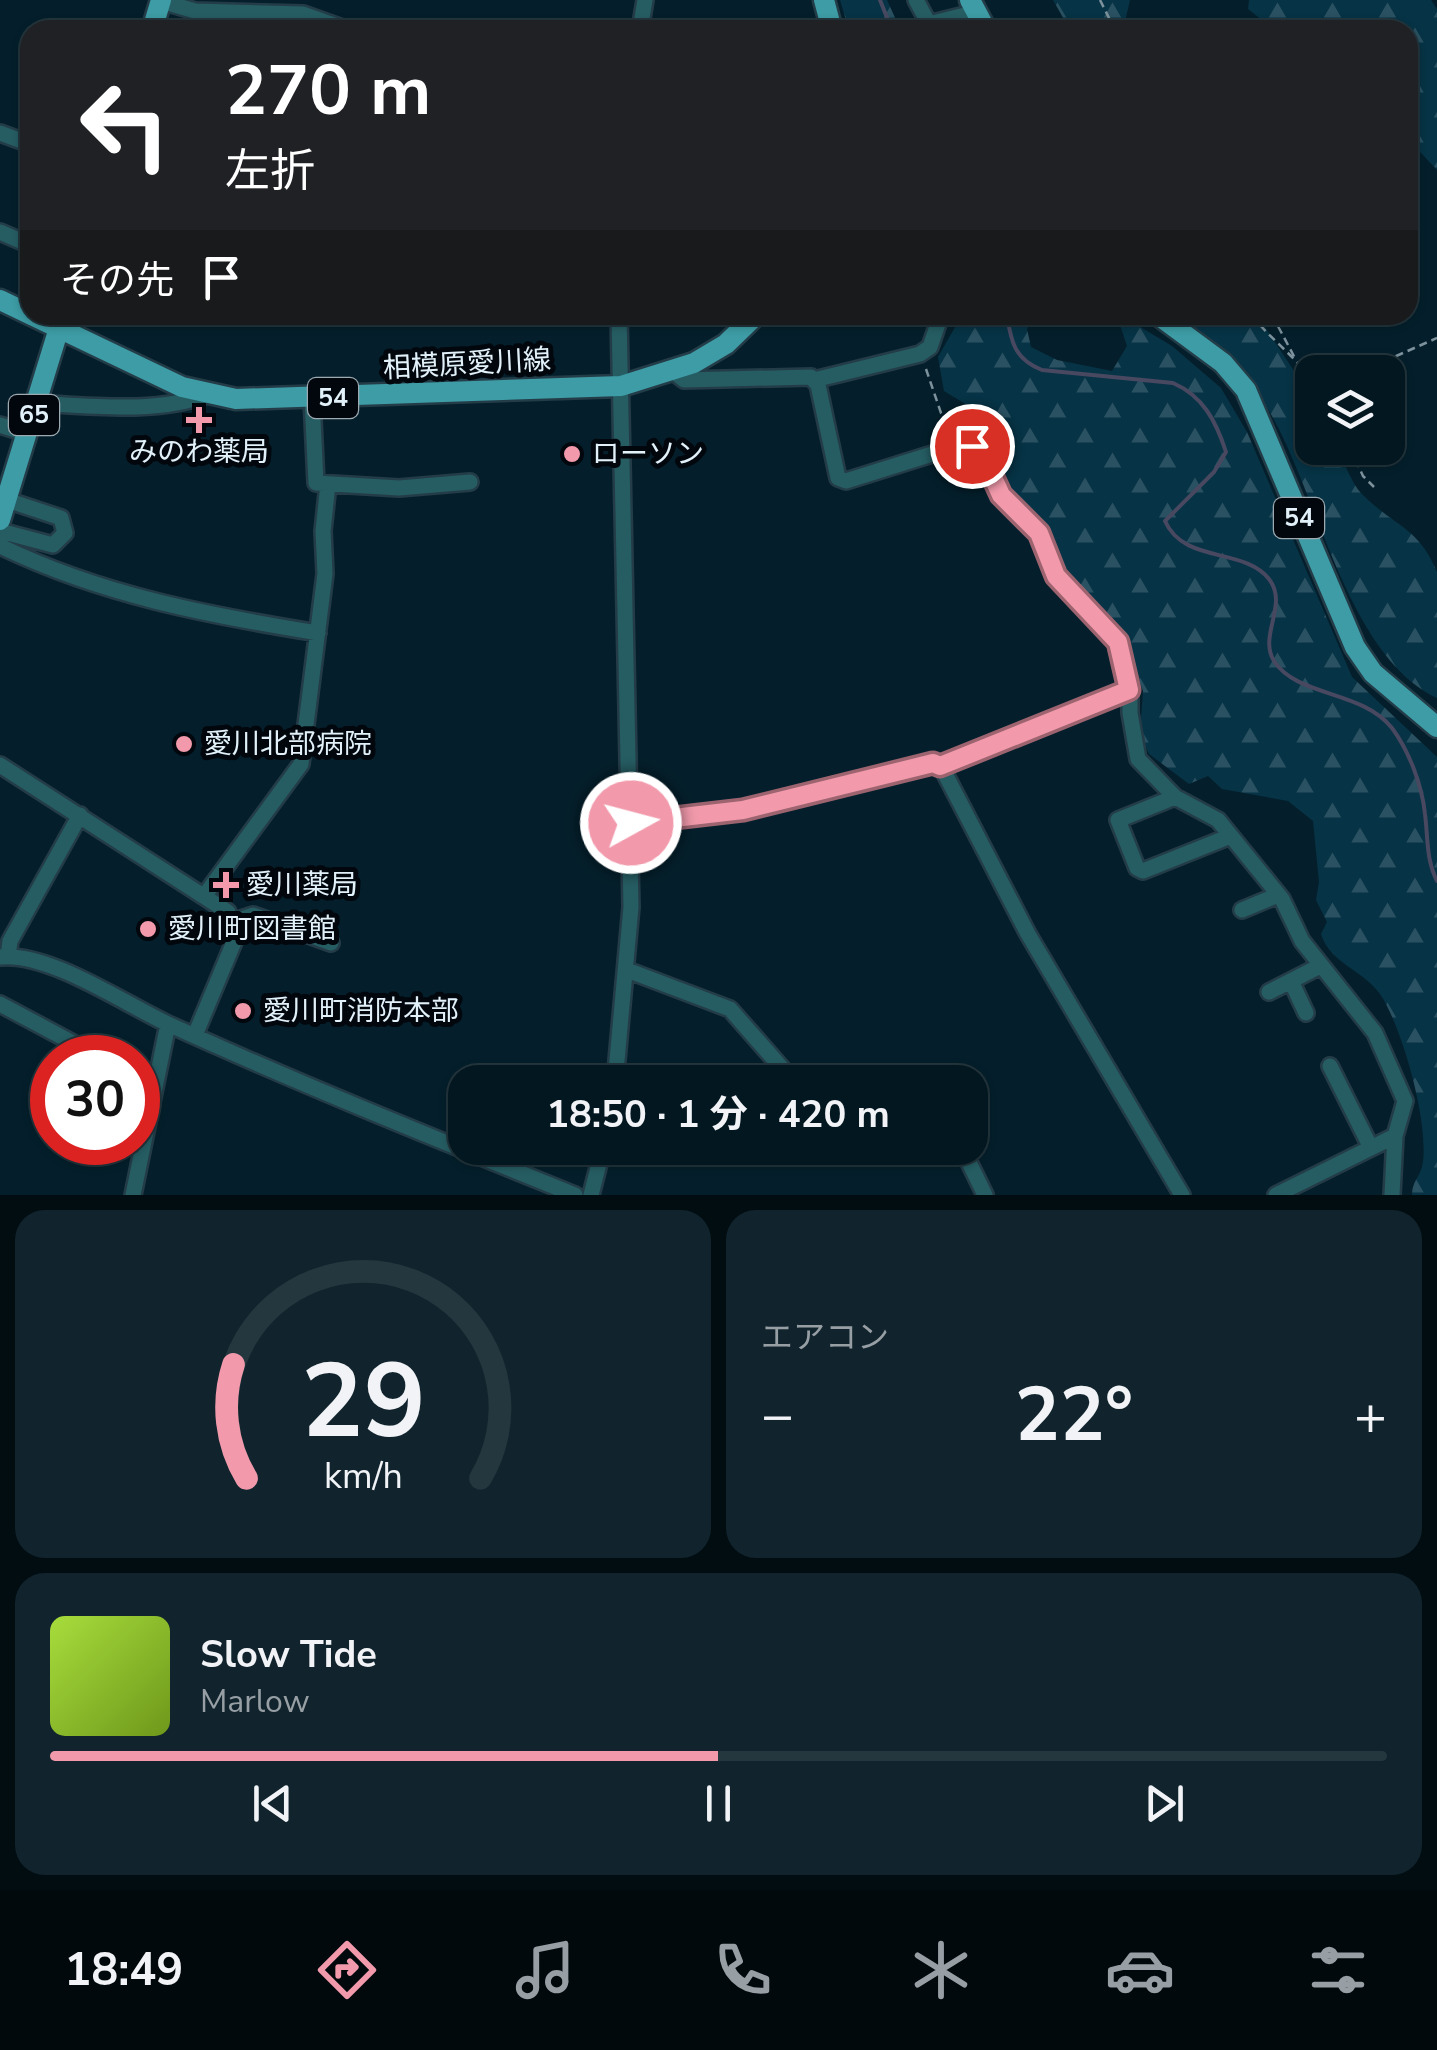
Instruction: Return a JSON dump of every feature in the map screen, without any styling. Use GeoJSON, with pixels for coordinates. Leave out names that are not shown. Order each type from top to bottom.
{"type":"FeatureCollection","features":[{"type":"Feature","properties":{"kind":"main road","name":"65"},"geometry":{"type":"LineString","coordinates":[[4,510],[59,325]]}},
{"type":"Feature","properties":{"kind":"main road","name":"相模原愛川線"},"geometry":{"type":"LineString","coordinates":[[66,325],[182,387],[236,399],[622,386],[674,372],[726,344],[746,325]]}},
{"type":"Feature","properties":{"kind":"main road","name":"54"},"geometry":{"type":"LineString","coordinates":[[1172,325],[1223,363],[1246,390],[1355,647],[1373,673],[1437,727]]}},
{"type":"Feature","properties":{"kind":"street"},"geometry":{"type":"LineString","coordinates":[[161,0],[222,13],[304,14],[320,20]]}},
{"type":"Feature","properties":{"kind":"street"},"geometry":{"type":"LineString","coordinates":[[220,20],[222,13]]}},
{"type":"Feature","properties":{"kind":"street"},"geometry":{"type":"LineString","coordinates":[[949,20],[978,14]]}},
{"type":"Feature","properties":{"kind":"street"},"geometry":{"type":"LineString","coordinates":[[617,1065],[628,970],[631,823],[619,325]]}},
{"type":"Feature","properties":{"kind":"street"},"geometry":{"type":"LineString","coordinates":[[814,380],[920,354],[930,347],[938,325]]}},
{"type":"Feature","properties":{"kind":"street"},"geometry":{"type":"LineString","coordinates":[[674,372],[684,380],[812,376],[838,478],[846,481],[964,444],[980,454],[1001,495],[1039,533],[1056,576],[1118,642],[1138,759],[1175,798],[1218,820],[1278,895],[1320,966],[1366,1019],[1405,1101],[1395,1136],[1392,1195]]}},
{"type":"Feature","properties":{"kind":"street"},"geometry":{"type":"LineString","coordinates":[[38,403],[96,406],[191,401],[209,394]]}},
{"type":"Feature","properties":{"kind":"street"},"geometry":{"type":"LineString","coordinates":[[312,399],[316,483],[399,488],[470,482]]}},
{"type":"Feature","properties":{"kind":"street"},"geometry":{"type":"LineString","coordinates":[[0,425],[28,434]]}},
{"type":"Feature","properties":{"kind":"street"},"geometry":{"type":"LineString","coordinates":[[204,895],[302,764],[318,633],[328,484]]}},
{"type":"Feature","properties":{"kind":"street"},"geometry":{"type":"LineString","coordinates":[[0,531],[53,546],[64,533],[61,518],[50,512],[4,510]]}},
{"type":"Feature","properties":{"kind":"street"},"geometry":{"type":"LineString","coordinates":[[0,546],[53,572],[179,610],[318,633]]}},
{"type":"Feature","properties":{"kind":"street"},"geometry":{"type":"LineString","coordinates":[[940,766],[1129,690]]}},
{"type":"Feature","properties":{"kind":"street"},"geometry":{"type":"LineString","coordinates":[[631,823],[743,810],[933,763],[940,766],[1028,934],[1182,1195]]}},
{"type":"Feature","properties":{"kind":"street"},"geometry":{"type":"LineString","coordinates":[[0,766],[225,908],[232,922],[234,942],[195,1035]]}},
{"type":"Feature","properties":{"kind":"street"},"geometry":{"type":"LineString","coordinates":[[1102,826],[1175,798]]}},
{"type":"Feature","properties":{"kind":"street"},"geometry":{"type":"LineString","coordinates":[[80,816],[4,956],[51,967],[168,1024],[576,1195]]}},
{"type":"Feature","properties":{"kind":"street"},"geometry":{"type":"LineString","coordinates":[[1118,820],[1138,868],[1143,871],[1228,836]]}},
{"type":"Feature","properties":{"kind":"street"},"geometry":{"type":"LineString","coordinates":[[1242,910],[1278,895]]}},
{"type":"Feature","properties":{"kind":"street"},"geometry":{"type":"LineString","coordinates":[[232,922],[253,915],[331,944]]}},
{"type":"Feature","properties":{"kind":"street"},"geometry":{"type":"LineString","coordinates":[[1269,992],[1320,966]]}},
{"type":"Feature","properties":{"kind":"street"},"geometry":{"type":"LineString","coordinates":[[628,970],[730,1009],[779,1065]]}},
{"type":"Feature","properties":{"kind":"street"},"geometry":{"type":"LineString","coordinates":[[1291,981],[1306,1013]]}},
{"type":"Feature","properties":{"kind":"street"},"geometry":{"type":"LineString","coordinates":[[0,1004],[60,1035]]}},
{"type":"Feature","properties":{"kind":"street"},"geometry":{"type":"LineString","coordinates":[[132,1195],[168,1024]]}},
{"type":"Feature","properties":{"kind":"street"},"geometry":{"type":"LineString","coordinates":[[1330,1073],[1370,1148]]}},
{"type":"Feature","properties":{"kind":"street"},"geometry":{"type":"LineString","coordinates":[[1276,1195],[1395,1136]]}},
{"type":"Feature","properties":{"kind":"street"},"geometry":{"type":"LineString","coordinates":[[591,1195],[598,1165]]}},
{"type":"Feature","properties":{"kind":"street"},"geometry":{"type":"LineString","coordinates":[[970,1165],[984,1195]]}},
{"type":"Feature","properties":{"kind":"path"},"geometry":{"type":"LineString","coordinates":[[1262,325],[1295,359]]}},
{"type":"Feature","properties":{"kind":"path"},"geometry":{"type":"LineString","coordinates":[[1277,325],[1295,357]]}},
{"type":"Feature","properties":{"kind":"path"},"geometry":{"type":"LineString","coordinates":[[1398,355],[1437,338]]}},
{"type":"Feature","properties":{"kind":"path"},"geometry":{"type":"LineString","coordinates":[[920,354],[942,413],[964,444]]}},
{"type":"Feature","properties":{"kind":"path"},"geometry":{"type":"LineString","coordinates":[[1358,465],[1374,487]]}},
{"type":"Feature","properties":{"kind":"green space"},"geometry":{"type":"Polygon","coordinates":[[[840,0],[887,0],[896,20],[846,20],[840,0]]]}},
{"type":"Feature","properties":{"kind":"green space"},"geometry":{"type":"Polygon","coordinates":[[[1053,0],[1130,0],[1125,20],[1064,20],[1053,0]]]}},
{"type":"Feature","properties":{"kind":"green space"},"geometry":{"type":"Polygon","coordinates":[[[1249,0],[1431,0],[1437,9],[1437,170],[1418,150],[1418,20],[1262,20],[1248,9],[1249,0]]]}},
{"type":"Feature","properties":{"kind":"green space"},"geometry":{"type":"Polygon","coordinates":[[[956,325],[1029,325],[1031,347],[1057,360],[1112,371],[1127,346],[1120,325],[1137,325],[1172,346],[1221,388],[1247,432],[1352,677],[1437,757],[1437,1195],[1412,1195],[1424,1150],[1413,1078],[1397,1029],[1380,994],[1332,952],[1321,934],[1327,922],[1316,900],[1319,882],[1313,821],[1288,801],[1222,789],[1208,776],[1189,784],[1149,754],[1140,734],[1143,691],[1119,625],[1062,570],[1041,522],[1009,490],[987,449],[971,433],[972,408],[944,391],[938,357],[956,325]]]}},
{"type":"Feature","properties":{"kind":"green space"},"geometry":{"type":"Polygon","coordinates":[[[1192,325],[1264,325],[1295,372],[1295,464],[1264,403],[1192,325]]]}},
{"type":"Feature","properties":{"kind":"green space"},"geometry":{"type":"Polygon","coordinates":[[[1295,465],[1345,465],[1360,492],[1406,529],[1430,557],[1437,572],[1437,698],[1407,678],[1381,648],[1339,573],[1295,465]]]}},
{"type":"Feature","properties":{"kind":"waterway"},"geometry":{"type":"LineString","coordinates":[[880,0],[888,20]]}},
{"type":"Feature","properties":{"kind":"waterway"},"geometry":{"type":"LineString","coordinates":[[1009,325],[1016,349],[1026,361],[1042,370],[1173,383],[1193,395],[1207,411],[1226,452],[1214,472],[1165,521],[1186,544],[1245,562],[1269,579],[1276,599],[1270,651],[1284,673],[1364,707],[1392,728],[1418,780],[1429,857],[1437,881]]}},
{"type":"Feature","properties":{"kind":"place","name":"みのわ薬局"},"geometry":{"type":"Point","coordinates":[199,420]}},
{"type":"Feature","properties":{"kind":"place","name":"ローソン"},"geometry":{"type":"Point","coordinates":[572,454]}},
{"type":"Feature","properties":{"kind":"place","name":"愛川北部病院"},"geometry":{"type":"Point","coordinates":[184,744]}},
{"type":"Feature","properties":{"kind":"place","name":"愛川薬局"},"geometry":{"type":"Point","coordinates":[226,885]}},
{"type":"Feature","properties":{"kind":"place","name":"愛川町図書館"},"geometry":{"type":"Point","coordinates":[148,929]}},
{"type":"Feature","properties":{"kind":"place","name":"愛川町消防本部"},"geometry":{"type":"Point","coordinates":[243,1011]}},
{"type":"Feature","properties":{"kind":"route"},"geometry":{"type":"LineString","coordinates":[[631,823],[743,810],[933,763],[940,766],[1129,690],[1127,665],[1118,642],[1056,576],[1039,533],[1001,495],[985,460],[972,446]]}}]}
